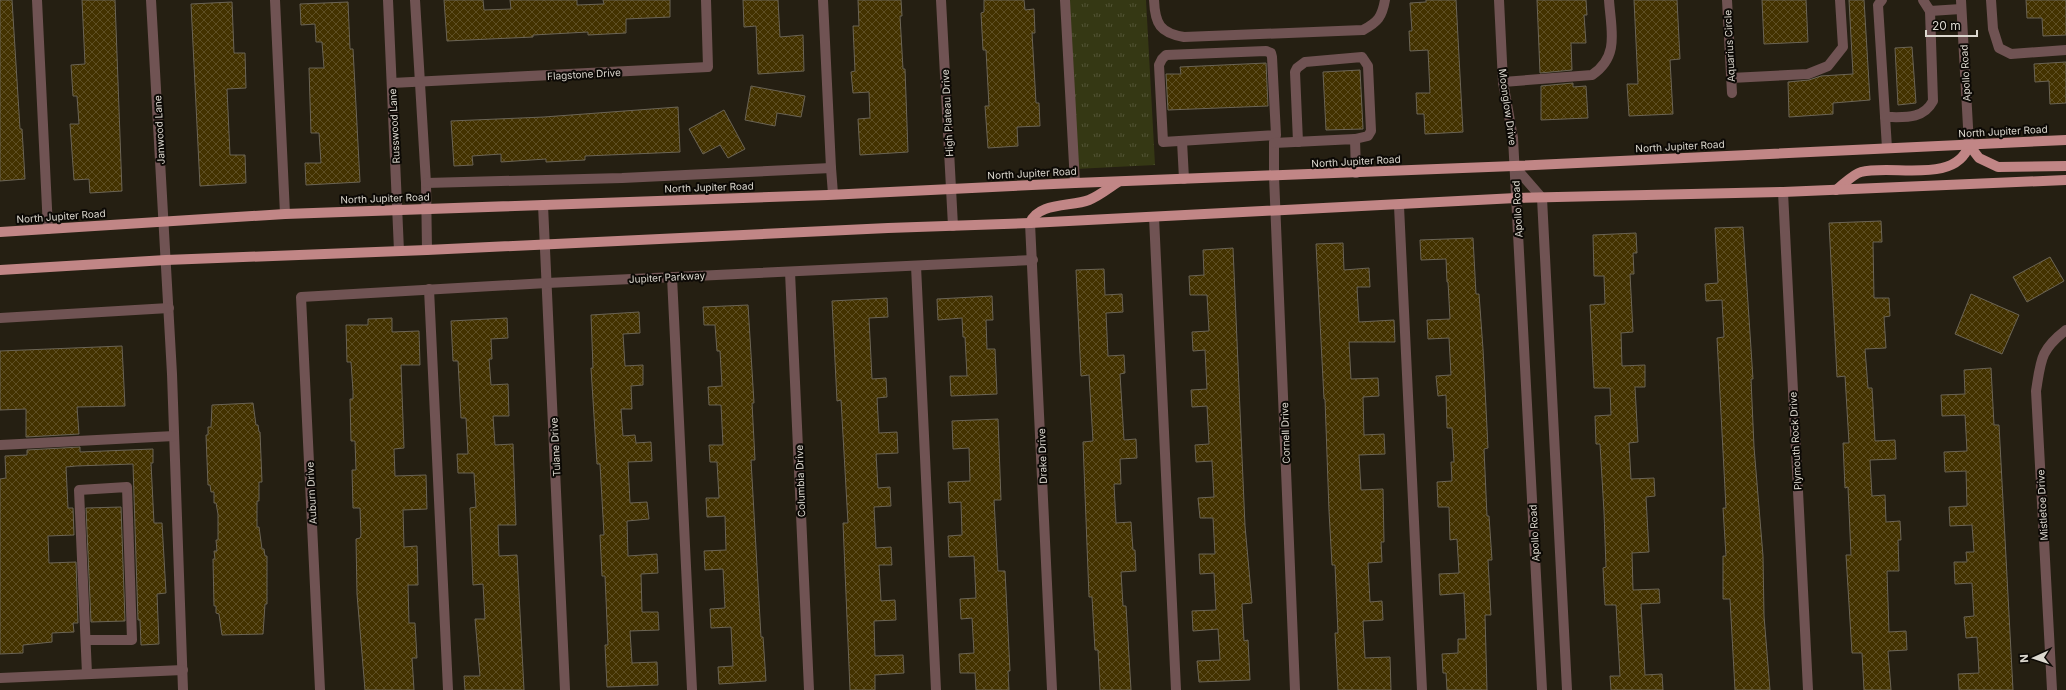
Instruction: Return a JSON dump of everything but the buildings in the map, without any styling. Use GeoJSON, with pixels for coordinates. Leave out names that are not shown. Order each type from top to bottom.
{"type":"FeatureCollection","features":[{"type":"Feature","properties":{"kind":"main road","name":"North Jupiter Road"},"geometry":{"type":"LineString","coordinates":[[0,232],[164,220],[285,214],[1356,173],[2066,140]]}},
{"type":"Feature","properties":{"kind":"main road"},"geometry":{"type":"LineString","coordinates":[[1969,145],[1979,158],[1998,167],[2066,166]]}},
{"type":"Feature","properties":{"kind":"main road"},"geometry":{"type":"LineString","coordinates":[[1836,190],[1860,172],[1944,168],[1958,163],[1966,155],[1969,145]]}},
{"type":"Feature","properties":{"kind":"main road"},"geometry":{"type":"LineString","coordinates":[[0,270],[166,260],[427,250],[1276,212],[1516,198],[1783,192],[2066,180]]}},
{"type":"Feature","properties":{"kind":"main road"},"geometry":{"type":"LineString","coordinates":[[1030,223],[1033,216],[1042,210],[1088,200],[1120,182]]}},
{"type":"Feature","properties":{"kind":"street"},"geometry":{"type":"LineString","coordinates":[[38,0],[48,229]]}},
{"type":"Feature","properties":{"kind":"street","name":"Janwood Lane"},"geometry":{"type":"LineString","coordinates":[[151,0],[169,308],[183,690]]}},
{"type":"Feature","properties":{"kind":"street"},"geometry":{"type":"LineString","coordinates":[[275,0],[285,214]]}},
{"type":"Feature","properties":{"kind":"street","name":"Russwood Lane"},"geometry":{"type":"LineString","coordinates":[[388,0],[399,251]]}},
{"type":"Feature","properties":{"kind":"street"},"geometry":{"type":"LineString","coordinates":[[415,0],[426,183],[427,250]]}},
{"type":"Feature","properties":{"kind":"street","name":"Flagstone Drive"},"geometry":{"type":"LineString","coordinates":[[392,83],[708,67],[706,0]]}},
{"type":"Feature","properties":{"kind":"street"},"geometry":{"type":"LineString","coordinates":[[823,0],[833,194]]}},
{"type":"Feature","properties":{"kind":"street","name":"High Plateau Drive"},"geometry":{"type":"LineString","coordinates":[[941,0],[953,226]]}},
{"type":"Feature","properties":{"kind":"street"},"geometry":{"type":"LineString","coordinates":[[1065,0],[1075,183]]}},
{"type":"Feature","properties":{"kind":"street"},"geometry":{"type":"LineString","coordinates":[[1154,0],[1160,27],[1169,35],[1184,38],[1363,30],[1374,24],[1383,14],[1385,0]]}},
{"type":"Feature","properties":{"kind":"street","name":"Moonglow Drive"},"geometry":{"type":"LineString","coordinates":[[1499,0],[1503,82],[1513,138],[1514,166]]}},
{"type":"Feature","properties":{"kind":"street"},"geometry":{"type":"LineString","coordinates":[[1503,82],[1592,75],[1603,68],[1612,50],[1609,0]]}},
{"type":"Feature","properties":{"kind":"street","name":"Aquarius Circle"},"geometry":{"type":"LineString","coordinates":[[1727,0],[1732,93]]}},
{"type":"Feature","properties":{"kind":"street"},"geometry":{"type":"LineString","coordinates":[[1731,78],[1808,74],[1828,66],[1843,47],[1840,0]]}},
{"type":"Feature","properties":{"kind":"street"},"geometry":{"type":"LineString","coordinates":[[1882,0],[1878,5],[1887,148]]}},
{"type":"Feature","properties":{"kind":"street"},"geometry":{"type":"LineString","coordinates":[[1885,117],[1915,117],[1929,108],[1933,101],[1930,11],[1923,0]]}},
{"type":"Feature","properties":{"kind":"street"},"geometry":{"type":"LineString","coordinates":[[1991,0],[1993,29],[1999,48],[2011,54],[2066,50]]}},
{"type":"Feature","properties":{"kind":"street"},"geometry":{"type":"LineString","coordinates":[[1930,11],[1961,4]]}},
{"type":"Feature","properties":{"kind":"street","name":"Apollo Road"},"geometry":{"type":"LineString","coordinates":[[1961,4],[1969,145]]}},
{"type":"Feature","properties":{"kind":"street","name":"Cornell Drive"},"geometry":{"type":"LineString","coordinates":[[1182,141],[1164,142],[1159,65],[1166,55],[1266,51],[1271,53],[1275,139],[1274,176],[1295,690]]}},
{"type":"Feature","properties":{"kind":"street"},"geometry":{"type":"LineString","coordinates":[[1184,179],[1182,141],[1275,139],[1298,142],[1355,139],[1368,136],[1371,131],[1368,66],[1362,57],[1305,62],[1297,68],[1295,72],[1298,142]]}},
{"type":"Feature","properties":{"kind":"street"},"geometry":{"type":"LineString","coordinates":[[1355,139],[1356,173]]}},
{"type":"Feature","properties":{"kind":"street","name":"Apollo Road"},"geometry":{"type":"LineString","coordinates":[[1514,166],[1542,198]]}},
{"type":"Feature","properties":{"kind":"street","name":"Apollo Road"},"geometry":{"type":"LineString","coordinates":[[1514,166],[1542,690]]}},
{"type":"Feature","properties":{"kind":"street"},"geometry":{"type":"LineString","coordinates":[[426,183],[622,178],[831,168]]}},
{"type":"Feature","properties":{"kind":"street","name":"Plymouth Rock Drive"},"geometry":{"type":"LineString","coordinates":[[1783,192],[1808,690]]}},
{"type":"Feature","properties":{"kind":"street"},"geometry":{"type":"LineString","coordinates":[[1542,198],[1566,690]]}},
{"type":"Feature","properties":{"kind":"street","name":"Tulane Drive"},"geometry":{"type":"LineString","coordinates":[[543,205],[565,690]]}},
{"type":"Feature","properties":{"kind":"street"},"geometry":{"type":"LineString","coordinates":[[1399,206],[1422,690]]}},
{"type":"Feature","properties":{"kind":"street"},"geometry":{"type":"LineString","coordinates":[[1154,217],[1176,690]]}},
{"type":"Feature","properties":{"kind":"street","name":"Drake Drive"},"geometry":{"type":"LineString","coordinates":[[1030,223],[1033,260],[1052,690]]}},
{"type":"Feature","properties":{"kind":"street","name":"Jupiter Parkway"},"geometry":{"type":"LineString","coordinates":[[301,297],[547,283],[1033,260]]}},
{"type":"Feature","properties":{"kind":"street"},"geometry":{"type":"LineString","coordinates":[[916,266],[936,690]]}},
{"type":"Feature","properties":{"kind":"street","name":"Columbia Drive"},"geometry":{"type":"LineString","coordinates":[[790,272],[809,690]]}},
{"type":"Feature","properties":{"kind":"street"},"geometry":{"type":"LineString","coordinates":[[672,277],[692,690]]}},
{"type":"Feature","properties":{"kind":"street"},"geometry":{"type":"LineString","coordinates":[[429,289],[448,690]]}},
{"type":"Feature","properties":{"kind":"street","name":"Auburn Drive"},"geometry":{"type":"LineString","coordinates":[[301,297],[320,690]]}},
{"type":"Feature","properties":{"kind":"street"},"geometry":{"type":"LineString","coordinates":[[0,318],[169,308]]}},
{"type":"Feature","properties":{"kind":"street","name":"Mistletoe Drive"},"geometry":{"type":"LineString","coordinates":[[2052,690],[2036,391],[2041,359],[2049,344],[2066,330]]}},
{"type":"Feature","properties":{"kind":"street"},"geometry":{"type":"LineString","coordinates":[[0,445],[174,436]]}},
{"type":"Feature","properties":{"kind":"street"},"geometry":{"type":"LineString","coordinates":[[86,640],[132,640],[127,487],[79,490],[87,674]]}},
{"type":"Feature","properties":{"kind":"street"},"geometry":{"type":"LineString","coordinates":[[0,678],[183,670]]}},
{"type":"Feature","properties":{"kind":"green space"},"geometry":{"type":"Polygon","coordinates":[[[1066,0],[1146,0],[1155,165],[1075,169],[1066,0]]]}}]}
